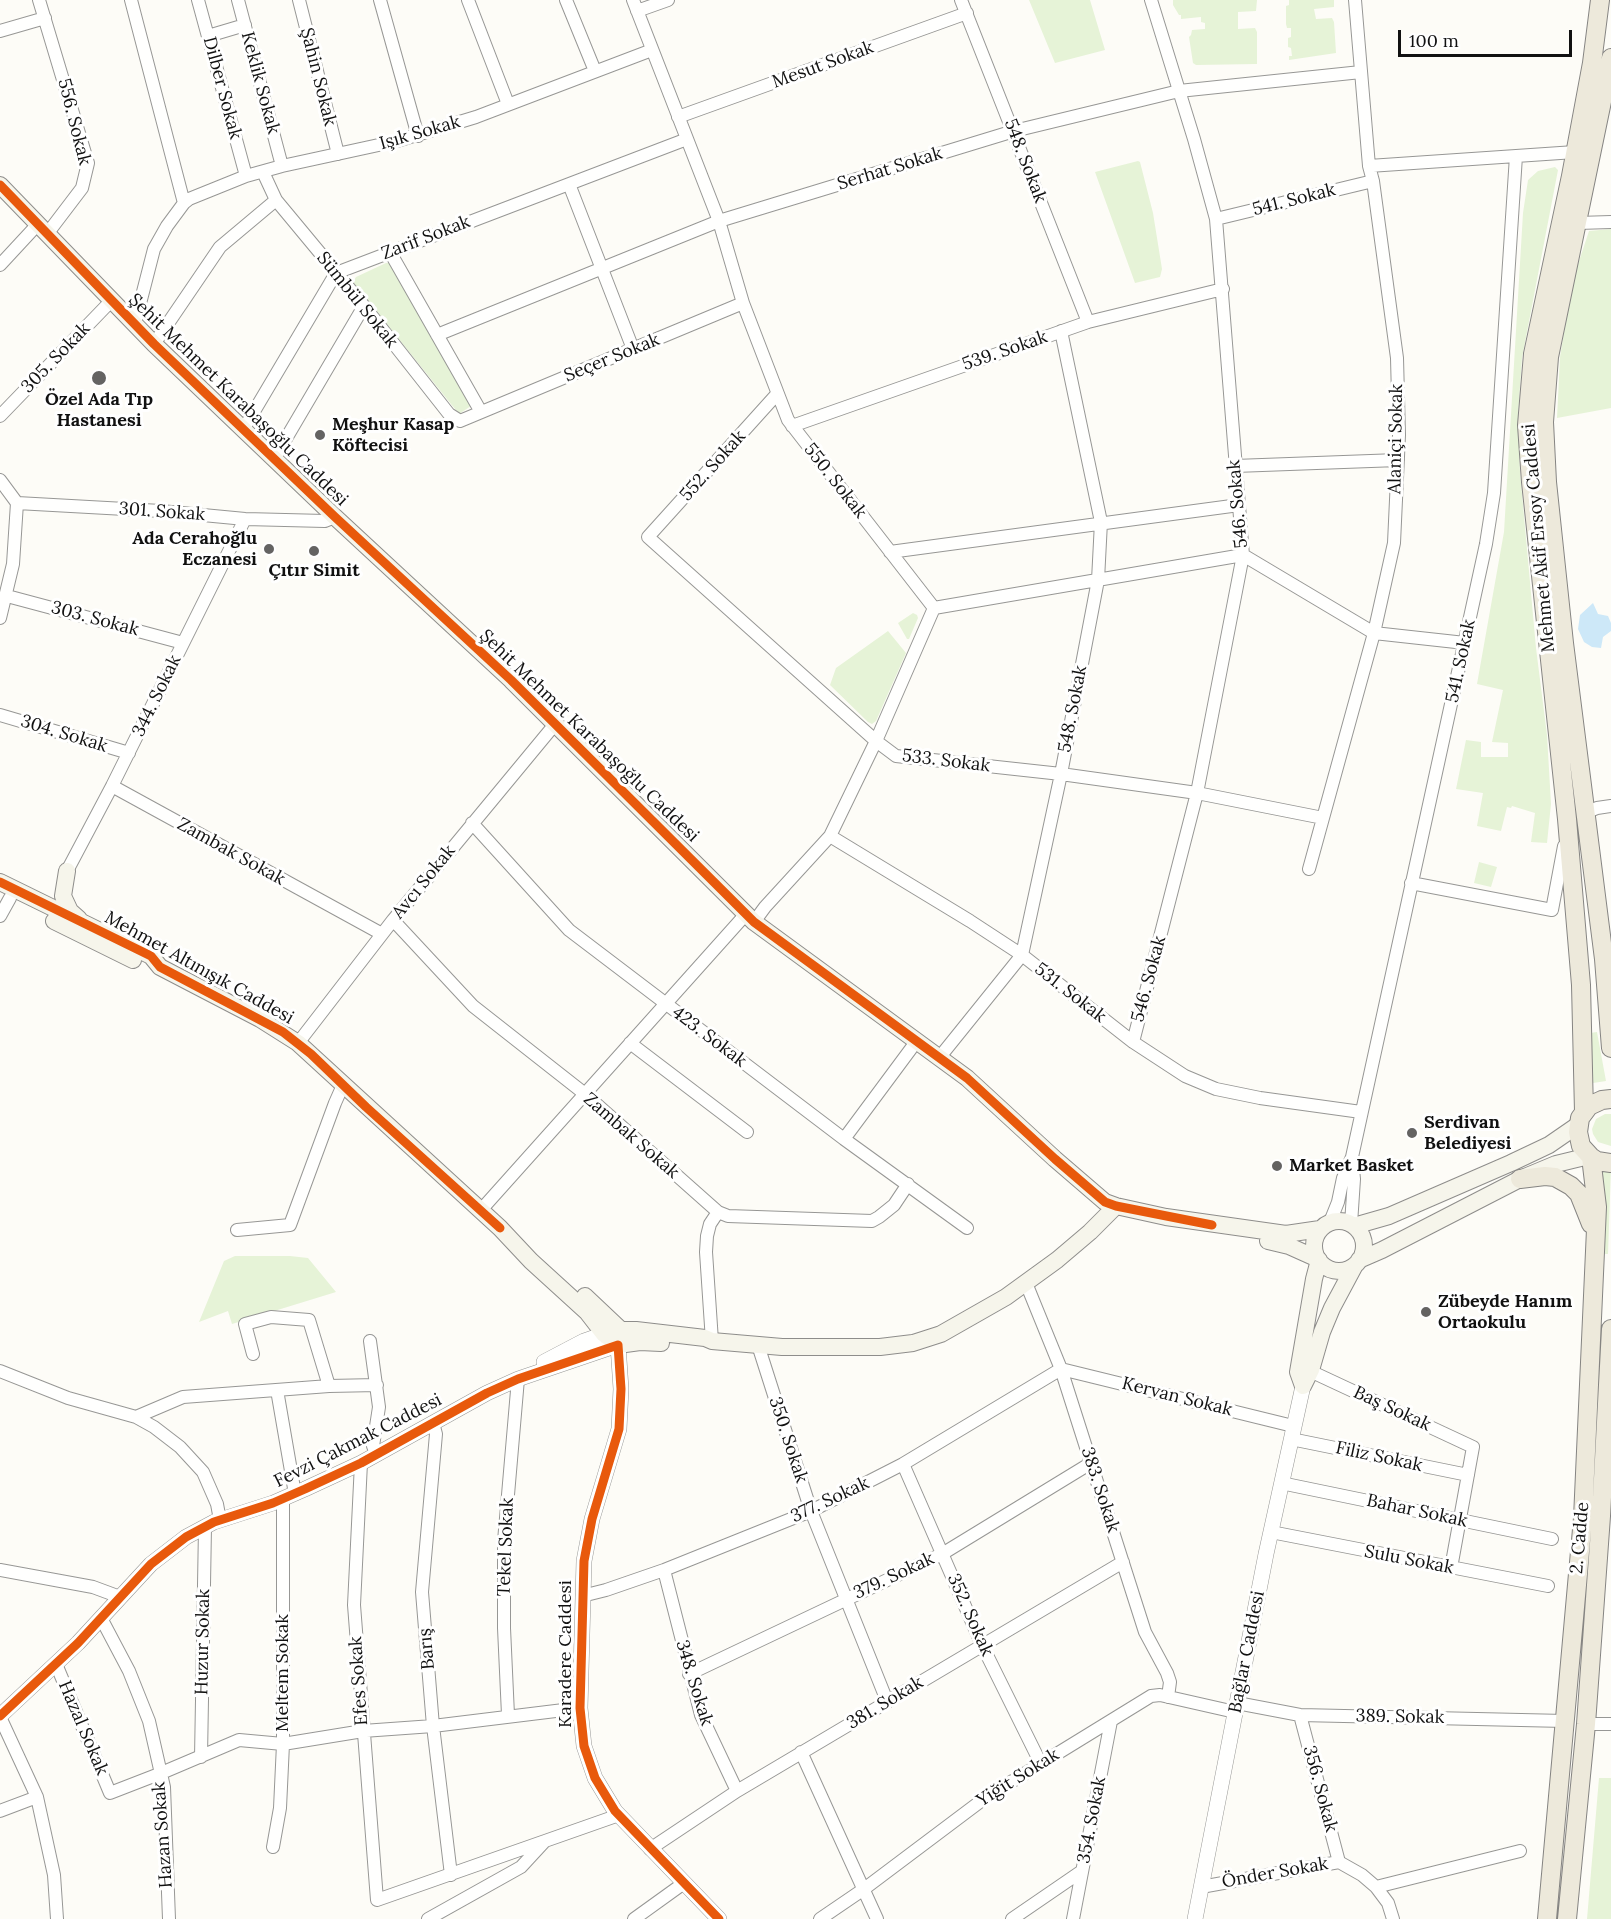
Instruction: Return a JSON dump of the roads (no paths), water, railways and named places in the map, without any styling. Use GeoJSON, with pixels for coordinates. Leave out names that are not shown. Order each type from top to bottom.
{"type":"FeatureCollection","features":[{"type":"Feature","properties":{"kind":"main road","name":"Mehmet Akif Ersoy Caddesi"},"geometry":{"type":"LineString","coordinates":[[1581,1118],[1581,985],[1568,825],[1530,482],[1527,425],[1533,354],[1592,63],[1600,0]]}},
{"type":"Feature","properties":{"kind":"main road","name":"Mehmet Akif Ersoy Caddesi"},"geometry":{"type":"LineString","coordinates":[[1611,58],[1549,357],[1544,422],[1549,504],[1604,959],[1611,1048]]}},
{"type":"Feature","properties":{"kind":"main road","name":"Şehit Mehmet Karabaşoğlu Caddesi"},"geometry":{"type":"LineString","coordinates":[[0,185],[154,344],[335,518],[556,723],[750,918],[983,1091],[1105,1202],[1212,1225],[1286,1234],[1325,1226]]}},
{"type":"Feature","properties":{"kind":"main road"},"geometry":{"type":"LineString","coordinates":[[46,911],[67,871]]}},
{"type":"Feature","properties":{"kind":"main road"},"geometry":{"type":"LineString","coordinates":[[67,871],[63,896],[66,905],[77,918],[104,932]]}},
{"type":"Feature","properties":{"kind":"main road","name":"Mehmet Altınışık Caddesi"},"geometry":{"type":"LineString","coordinates":[[0,882],[46,911],[145,965],[160,966]]}},
{"type":"Feature","properties":{"kind":"main road","name":"Mehmet Altınışık Caddesi"},"geometry":{"type":"LineString","coordinates":[[5,895],[104,932],[151,957],[160,966],[260,1019],[297,1043],[500,1228],[539,1257],[610,1318],[614,1336]]}},
{"type":"Feature","properties":{"kind":"main road"},"geometry":{"type":"LineString","coordinates":[[1352,1225],[1361,1234],[1362,1254],[1322,1332],[1306,1379],[1298,1372],[1318,1260],[1314,1244],[1325,1226],[1337,1221],[1352,1225],[1389,1216],[1511,1162],[1549,1145],[1581,1118],[1595,1102],[1611,1099]]}},
{"type":"Feature","properties":{"kind":"main road","name":"2. Cadde"},"geometry":{"type":"LineString","coordinates":[[1547,1919],[1583,1518],[1597,1207],[1590,1156],[1581,1146],[1579,1139],[1581,1118]]}},
{"type":"Feature","properties":{"kind":"main road"},"geometry":{"type":"LineString","coordinates":[[1318,1260],[1326,1267],[1338,1270],[1520,1179],[1556,1164],[1590,1156],[1597,1161],[1611,1163]]}},
{"type":"Feature","properties":{"kind":"main road"},"geometry":{"type":"LineString","coordinates":[[1520,1179],[1555,1177],[1580,1194],[1595,1241]]}},
{"type":"Feature","properties":{"kind":"main road","name":"Fevzi Çakmak Caddesi"},"geometry":{"type":"LineString","coordinates":[[614,1336],[640,1342],[705,1345],[712,1341],[833,1348],[913,1344],[941,1334],[972,1318],[1026,1283],[1090,1232],[1116,1206]]}},
{"type":"Feature","properties":{"kind":"main road","name":"Şehit Mehmet Karabaşoğlu Caddesi"},"geometry":{"type":"LineString","coordinates":[[1212,1225],[1244,1236],[1289,1246],[1318,1260]]}},
{"type":"Feature","properties":{"kind":"main road","name":"2. Cadde"},"geometry":{"type":"LineString","coordinates":[[1568,1919],[1607,1460],[1611,1329]]}},
{"type":"Feature","properties":{"kind":"street","name":"556. Sokak"},"geometry":{"type":"LineString","coordinates":[[0,265],[43,229],[82,188],[88,163],[39,0]]}},
{"type":"Feature","properties":{"kind":"street"},"geometry":{"type":"LineString","coordinates":[[131,0],[184,203],[177,209],[154,249],[135,323]]}},
{"type":"Feature","properties":{"kind":"street","name":"Dilber Sokak"},"geometry":{"type":"LineString","coordinates":[[198,0],[246,176]]}},
{"type":"Feature","properties":{"kind":"street","name":"Keklik Sokak"},"geometry":{"type":"LineString","coordinates":[[238,0],[282,165]]}},
{"type":"Feature","properties":{"kind":"street","name":"Şahin Sokak"},"geometry":{"type":"LineString","coordinates":[[299,0],[338,154]]}},
{"type":"Feature","properties":{"kind":"street"},"geometry":{"type":"LineString","coordinates":[[380,0],[417,136]]}},
{"type":"Feature","properties":{"kind":"street"},"geometry":{"type":"LineString","coordinates":[[468,0],[508,104]]}},
{"type":"Feature","properties":{"kind":"street"},"geometry":{"type":"LineString","coordinates":[[566,0],[595,71]]}},
{"type":"Feature","properties":{"kind":"street"},"geometry":{"type":"LineString","coordinates":[[635,5],[668,0]]}},
{"type":"Feature","properties":{"kind":"street","name":"548. Sokak"},"geometry":{"type":"LineString","coordinates":[[962,0],[1088,322]]}},
{"type":"Feature","properties":{"kind":"street","name":"546. Sokak"},"geometry":{"type":"LineString","coordinates":[[1133,1042],[1197,793],[1243,555],[1216,219],[1151,0]]}},
{"type":"Feature","properties":{"kind":"street","name":"Alaniçi Sokak"},"geometry":{"type":"LineString","coordinates":[[1309,869],[1374,633],[1394,543],[1399,435],[1397,358],[1369,166],[1355,0]]}},
{"type":"Feature","properties":{"kind":"street","name":"550. Sokak"},"geometry":{"type":"LineString","coordinates":[[635,5],[719,221],[743,303],[777,394],[792,426],[934,608]]}},
{"type":"Feature","properties":{"kind":"street","name":"Mesut Sokak"},"geometry":{"type":"LineString","coordinates":[[678,117],[967,13]]}},
{"type":"Feature","properties":{"kind":"street"},"geometry":{"type":"LineString","coordinates":[[0,31],[45,18]]}},
{"type":"Feature","properties":{"kind":"street"},"geometry":{"type":"LineString","coordinates":[[208,36],[245,25]]}},
{"type":"Feature","properties":{"kind":"street","name":"Işık Sokak"},"geometry":{"type":"LineString","coordinates":[[184,203],[246,176],[282,165],[417,136],[652,50]]}},
{"type":"Feature","properties":{"kind":"street","name":"Serhat Sokak"},"geometry":{"type":"LineString","coordinates":[[437,335],[719,221],[1014,131],[1179,92],[1361,72]]}},
{"type":"Feature","properties":{"kind":"street","name":"Zarif Sokak"},"geometry":{"type":"LineString","coordinates":[[336,273],[687,139]]}},
{"type":"Feature","properties":{"kind":"street"},"geometry":{"type":"LineString","coordinates":[[1369,166],[1575,152]]}},
{"type":"Feature","properties":{"kind":"street","name":"541. Sokak"},"geometry":{"type":"LineString","coordinates":[[1352,1157],[1486,544],[1494,493],[1516,156]]}},
{"type":"Feature","properties":{"kind":"street","name":"Sümbül Sokak"},"geometry":{"type":"LineString","coordinates":[[263,172],[276,200],[449,414],[460,421]]}},
{"type":"Feature","properties":{"kind":"street","name":"541. Sokak"},"geometry":{"type":"LineString","coordinates":[[1216,219],[1373,181]]}},
{"type":"Feature","properties":{"kind":"street"},"geometry":{"type":"LineString","coordinates":[[569,184],[633,349]]}},
{"type":"Feature","properties":{"kind":"street"},"geometry":{"type":"LineString","coordinates":[[154,344],[220,247],[276,200]]}},
{"type":"Feature","properties":{"kind":"street"},"geometry":{"type":"LineString","coordinates":[[1578,223],[1611,222]]}},
{"type":"Feature","properties":{"kind":"street"},"geometry":{"type":"LineString","coordinates":[[390,252],[480,412]]}},
{"type":"Feature","properties":{"kind":"street"},"geometry":{"type":"LineString","coordinates":[[243,430],[336,273]]}},
{"type":"Feature","properties":{"kind":"street","name":"539. Sokak"},"geometry":{"type":"LineString","coordinates":[[792,426],[1088,322],[1223,290]]}},
{"type":"Feature","properties":{"kind":"street","name":"305. Sokak"},"geometry":{"type":"LineString","coordinates":[[0,416],[112,300]]}},
{"type":"Feature","properties":{"kind":"street","name":"Seçer Sokak"},"geometry":{"type":"LineString","coordinates":[[460,421],[743,303]]}},
{"type":"Feature","properties":{"kind":"street"},"geometry":{"type":"LineString","coordinates":[[274,459],[364,306]]}},
{"type":"Feature","properties":{"kind":"street","name":"548. Sokak"},"geometry":{"type":"LineString","coordinates":[[939,1058],[1022,955],[1061,774],[1098,580],[1101,522],[1061,331]]}},
{"type":"Feature","properties":{"kind":"street","name":"552. Sokak"},"geometry":{"type":"LineString","coordinates":[[648,537],[777,394]]}},
{"type":"Feature","properties":{"kind":"street"},"geometry":{"type":"LineString","coordinates":[[1235,466],[1398,460]]}},
{"type":"Feature","properties":{"kind":"street"},"geometry":{"type":"LineString","coordinates":[[0,480],[17,503],[13,564],[0,618]]}},
{"type":"Feature","properties":{"kind":"street","name":"301. Sokak"},"geometry":{"type":"LineString","coordinates":[[17,503],[160,511],[245,519],[325,521],[335,518]]}},
{"type":"Feature","properties":{"kind":"street"},"geometry":{"type":"LineString","coordinates":[[890,552],[1239,505]]}},
{"type":"Feature","properties":{"kind":"street","name":"344. Sokak"},"geometry":{"type":"LineString","coordinates":[[67,871],[129,753],[245,519]]}},
{"type":"Feature","properties":{"kind":"street","name":"533. Sokak"},"geometry":{"type":"LineString","coordinates":[[648,537],[876,741],[896,756],[1061,774],[1197,793],[1323,818]]}},
{"type":"Feature","properties":{"kind":"street"},"geometry":{"type":"LineString","coordinates":[[481,1210],[665,1005],[750,918],[765,907],[830,836],[876,741],[934,608],[1243,555],[1374,633],[1465,643]]}},
{"type":"Feature","properties":{"kind":"street","name":"303. Sokak"},"geometry":{"type":"LineString","coordinates":[[7,596],[183,643]]}},
{"type":"Feature","properties":{"kind":"street","name":"304. Sokak"},"geometry":{"type":"LineString","coordinates":[[0,715],[129,753]]}},
{"type":"Feature","properties":{"kind":"street","name":"Avcı Sokak"},"geometry":{"type":"LineString","coordinates":[[297,1043],[393,920],[556,723]]}},
{"type":"Feature","properties":{"kind":"street","name":"Zambak Sokak"},"geometry":{"type":"LineString","coordinates":[[112,786],[382,934]]}},
{"type":"Feature","properties":{"kind":"street"},"geometry":{"type":"LineString","coordinates":[[1585,813],[1611,806]]}},
{"type":"Feature","properties":{"kind":"street","name":"423. Sokak"},"geometry":{"type":"LineString","coordinates":[[472,823],[569,930],[665,1005],[967,1228]]}},
{"type":"Feature","properties":{"kind":"street"},"geometry":{"type":"LineString","coordinates":[[1411,883],[1552,910],[1568,825]]}},
{"type":"Feature","properties":{"kind":"street","name":"531. Sokak"},"geometry":{"type":"LineString","coordinates":[[830,836],[1022,955],[1133,1042],[1185,1076],[1216,1089],[1260,1098],[1361,1112]]}},
{"type":"Feature","properties":{"kind":"street"},"geometry":{"type":"LineString","coordinates":[[0,916],[5,895]]}},
{"type":"Feature","properties":{"kind":"street","name":"Zambak Sokak"},"geometry":{"type":"LineString","coordinates":[[393,920],[473,1006],[585,1094],[718,1212]]}},
{"type":"Feature","properties":{"kind":"street"},"geometry":{"type":"LineString","coordinates":[[844,1139],[916,1042]]}},
{"type":"Feature","properties":{"kind":"street"},"geometry":{"type":"LineString","coordinates":[[630,1043],[747,1132]]}},
{"type":"Feature","properties":{"kind":"street"},"geometry":{"type":"LineString","coordinates":[[237,1230],[290,1225],[343,1085]]}},
{"type":"Feature","properties":{"kind":"street"},"geometry":{"type":"LineString","coordinates":[[1352,1157],[1354,1179],[1352,1225]]}},
{"type":"Feature","properties":{"kind":"street"},"geometry":{"type":"LineString","coordinates":[[1325,1226],[1338,1202],[1342,1178],[1352,1157]]}},
{"type":"Feature","properties":{"kind":"street"},"geometry":{"type":"LineString","coordinates":[[712,1341],[706,1252],[710,1224],[718,1212],[728,1215],[872,1221],[894,1205],[908,1184]]}},
{"type":"Feature","properties":{"kind":"street","name":"383. Sokak"},"geometry":{"type":"LineString","coordinates":[[1026,1283],[1061,1369],[1144,1632],[1167,1673],[1170,1682],[1168,1697]]}},
{"type":"Feature","properties":{"kind":"street"},"geometry":{"type":"LineString","coordinates":[[253,1354],[245,1324],[271,1317],[309,1320],[329,1386]]}},
{"type":"Feature","properties":{"kind":"street","name":"Fevzi Çakmak Caddesi"},"geometry":{"type":"LineString","coordinates":[[0,1716],[56,1664],[166,1551],[220,1520],[289,1496],[361,1463],[518,1378],[614,1336]]}},
{"type":"Feature","properties":{"kind":"street","name":"Karadere Caddesi"},"geometry":{"type":"LineString","coordinates":[[614,1336],[621,1389],[619,1429],[587,1542],[582,1596],[580,1708],[584,1746],[591,1767],[605,1795],[619,1815],[719,1919]]}},
{"type":"Feature","properties":{"kind":"street"},"geometry":{"type":"LineString","coordinates":[[370,1341],[379,1407],[373,1446],[376,1454]]}},
{"type":"Feature","properties":{"kind":"street","name":"350. Sokak"},"geometry":{"type":"LineString","coordinates":[[758,1345],[811,1511],[887,1701]]}},
{"type":"Feature","properties":{"kind":"street","name":"Kervan Sokak"},"geometry":{"type":"LineString","coordinates":[[1061,1369],[1292,1432]]}},
{"type":"Feature","properties":{"kind":"street","name":"377. Sokak"},"geometry":{"type":"LineString","coordinates":[[582,1596],[664,1570],[811,1511],[903,1464],[1061,1369]]}},
{"type":"Feature","properties":{"kind":"street"},"geometry":{"type":"LineString","coordinates":[[0,1371],[68,1398],[136,1417],[154,1427],[180,1447],[202,1472],[217,1504],[220,1520]]}},
{"type":"Feature","properties":{"kind":"street","name":"Tekel Sokak"},"geometry":{"type":"LineString","coordinates":[[508,1715],[504,1628],[504,1541],[518,1378]]}},
{"type":"Feature","properties":{"kind":"street","name":"Bağlar Caddesi"},"geometry":{"type":"LineString","coordinates":[[1195,1919],[1281,1483],[1306,1379]]}},
{"type":"Feature","properties":{"kind":"street","name":"Baş Sokak"},"geometry":{"type":"LineString","coordinates":[[1306,1379],[1473,1447],[1468,1475]]}},
{"type":"Feature","properties":{"kind":"street"},"geometry":{"type":"LineString","coordinates":[[136,1417],[183,1397],[377,1384]]}},
{"type":"Feature","properties":{"kind":"street","name":"Meltem Sokak"},"geometry":{"type":"LineString","coordinates":[[273,1847],[280,1808],[284,1744],[289,1496],[278,1390]]}},
{"type":"Feature","properties":{"kind":"street","name":"Barış"},"geometry":{"type":"LineString","coordinates":[[433,1423],[436,1434],[422,1592],[433,1726],[451,1875]]}},
{"type":"Feature","properties":{"kind":"street","name":"Filiz Sokak"},"geometry":{"type":"LineString","coordinates":[[1292,1432],[1468,1475]]}},
{"type":"Feature","properties":{"kind":"street","name":"Efes Sokak"},"geometry":{"type":"LineString","coordinates":[[361,1463],[354,1605],[377,1900],[451,1875]]}},
{"type":"Feature","properties":{"kind":"street","name":"379. Sokak"},"geometry":{"type":"LineString","coordinates":[[689,1674],[942,1554],[1091,1463]]}},
{"type":"Feature","properties":{"kind":"street","name":"352. Sokak"},"geometry":{"type":"LineString","coordinates":[[903,1464],[982,1645],[1041,1764]]}},
{"type":"Feature","properties":{"kind":"street"},"geometry":{"type":"LineString","coordinates":[[1451,1568],[1468,1475]]}},
{"type":"Feature","properties":{"kind":"street","name":"Bahar Sokak"},"geometry":{"type":"LineString","coordinates":[[1281,1483],[1552,1539]]}},
{"type":"Feature","properties":{"kind":"street","name":"Huzur Sokak"},"geometry":{"type":"LineString","coordinates":[[201,1757],[205,1527]]}},
{"type":"Feature","properties":{"kind":"street","name":"Sulu Sokak"},"geometry":{"type":"LineString","coordinates":[[1271,1532],[1548,1586]]}},
{"type":"Feature","properties":{"kind":"street","name":"381. Sokak"},"geometry":{"type":"LineString","coordinates":[[650,1849],[801,1752],[1123,1562]]}},
{"type":"Feature","properties":{"kind":"street"},"geometry":{"type":"LineString","coordinates":[[0,1570],[93,1587],[120,1597]]}},
{"type":"Feature","properties":{"kind":"street","name":"348. Sokak"},"geometry":{"type":"LineString","coordinates":[[664,1570],[701,1715],[737,1791]]}},
{"type":"Feature","properties":{"kind":"street","name":"Hazan Sokak"},"geometry":{"type":"LineString","coordinates":[[101,1618],[129,1671],[149,1721],[159,1774],[164,1787],[169,1919]]}},
{"type":"Feature","properties":{"kind":"street","name":"Hazal Sokak"},"geometry":{"type":"LineString","coordinates":[[56,1664],[110,1792],[159,1774]]}},
{"type":"Feature","properties":{"kind":"street","name":"Yiğit Sokak"},"geometry":{"type":"LineString","coordinates":[[820,1919],[864,1889],[970,1808],[1151,1696],[1236,1707]]}},
{"type":"Feature","properties":{"kind":"street","name":"389. Sokak"},"geometry":{"type":"LineString","coordinates":[[1236,1707],[1300,1715],[1565,1721]]}},
{"type":"Feature","properties":{"kind":"street"},"geometry":{"type":"LineString","coordinates":[[159,1774],[239,1740],[284,1744],[363,1731],[433,1726],[508,1715],[580,1708]]}},
{"type":"Feature","properties":{"kind":"street","name":"356. Sokak"},"geometry":{"type":"LineString","coordinates":[[1300,1715],[1339,1862]]}},
{"type":"Feature","properties":{"kind":"street"},"geometry":{"type":"LineString","coordinates":[[0,1716],[37,1797],[54,1875],[53,1917]]}},
{"type":"Feature","properties":{"kind":"street","name":"354. Sokak"},"geometry":{"type":"LineString","coordinates":[[1073,1919],[1111,1721]]}},
{"type":"Feature","properties":{"kind":"street"},"geometry":{"type":"LineString","coordinates":[[1586,1724],[1611,1724]]}},
{"type":"Feature","properties":{"kind":"street"},"geometry":{"type":"LineString","coordinates":[[801,1752],[877,1919]]}},
{"type":"Feature","properties":{"kind":"street"},"geometry":{"type":"LineString","coordinates":[[0,1811],[37,1797]]}},
{"type":"Feature","properties":{"kind":"street"},"geometry":{"type":"LineString","coordinates":[[451,1875],[619,1815]]}},
{"type":"Feature","properties":{"kind":"street"},"geometry":{"type":"LineString","coordinates":[[428,1919],[521,1867],[545,1841]]}},
{"type":"Feature","properties":{"kind":"street"},"geometry":{"type":"LineString","coordinates":[[1376,1887],[1520,1851]]}},
{"type":"Feature","properties":{"kind":"street","name":"Önder Sokak"},"geometry":{"type":"LineString","coordinates":[[1201,1887],[1339,1862],[1362,1875],[1376,1887],[1388,1903],[1393,1919]]}},
{"type":"Feature","properties":{"kind":"street"},"geometry":{"type":"LineString","coordinates":[[1012,1919],[1082,1871]]}},
{"type":"Feature","properties":{"kind":"street"},"geometry":{"type":"LineString","coordinates":[[634,1919],[684,1883]]}},
{"type":"Feature","properties":{"kind":"water"},"geometry":{"type":"Polygon","coordinates":[[[1593,603],[1598,614],[1608,616],[1611,623],[1611,631],[1603,637],[1601,648],[1592,647],[1584,642],[1578,629],[1580,615],[1593,603]]]}},
{"type":"Feature","properties":{"kind":"place","name":"Özel Ada Tıp Hastanesi"},"geometry":{"type":"Point","coordinates":[99,378]}},
{"type":"Feature","properties":{"kind":"place","name":"Meşhur Kasap Köftecisi"},"geometry":{"type":"Point","coordinates":[320,435]}},
{"type":"Feature","properties":{"kind":"place","name":"Ada Cerahoğlu Eczanesi"},"geometry":{"type":"Point","coordinates":[269,549]}},
{"type":"Feature","properties":{"kind":"place","name":"Çıtır Simit"},"geometry":{"type":"Point","coordinates":[314,551]}},
{"type":"Feature","properties":{"kind":"place","name":"Serdivan Belediyesi"},"geometry":{"type":"Point","coordinates":[1412,1133]}},
{"type":"Feature","properties":{"kind":"place","name":"Market Basket"},"geometry":{"type":"Point","coordinates":[1277,1166]}},
{"type":"Feature","properties":{"kind":"place","name":"Zübeyde Hanım Ortaokulu"},"geometry":{"type":"Point","coordinates":[1426,1312]}}]}
